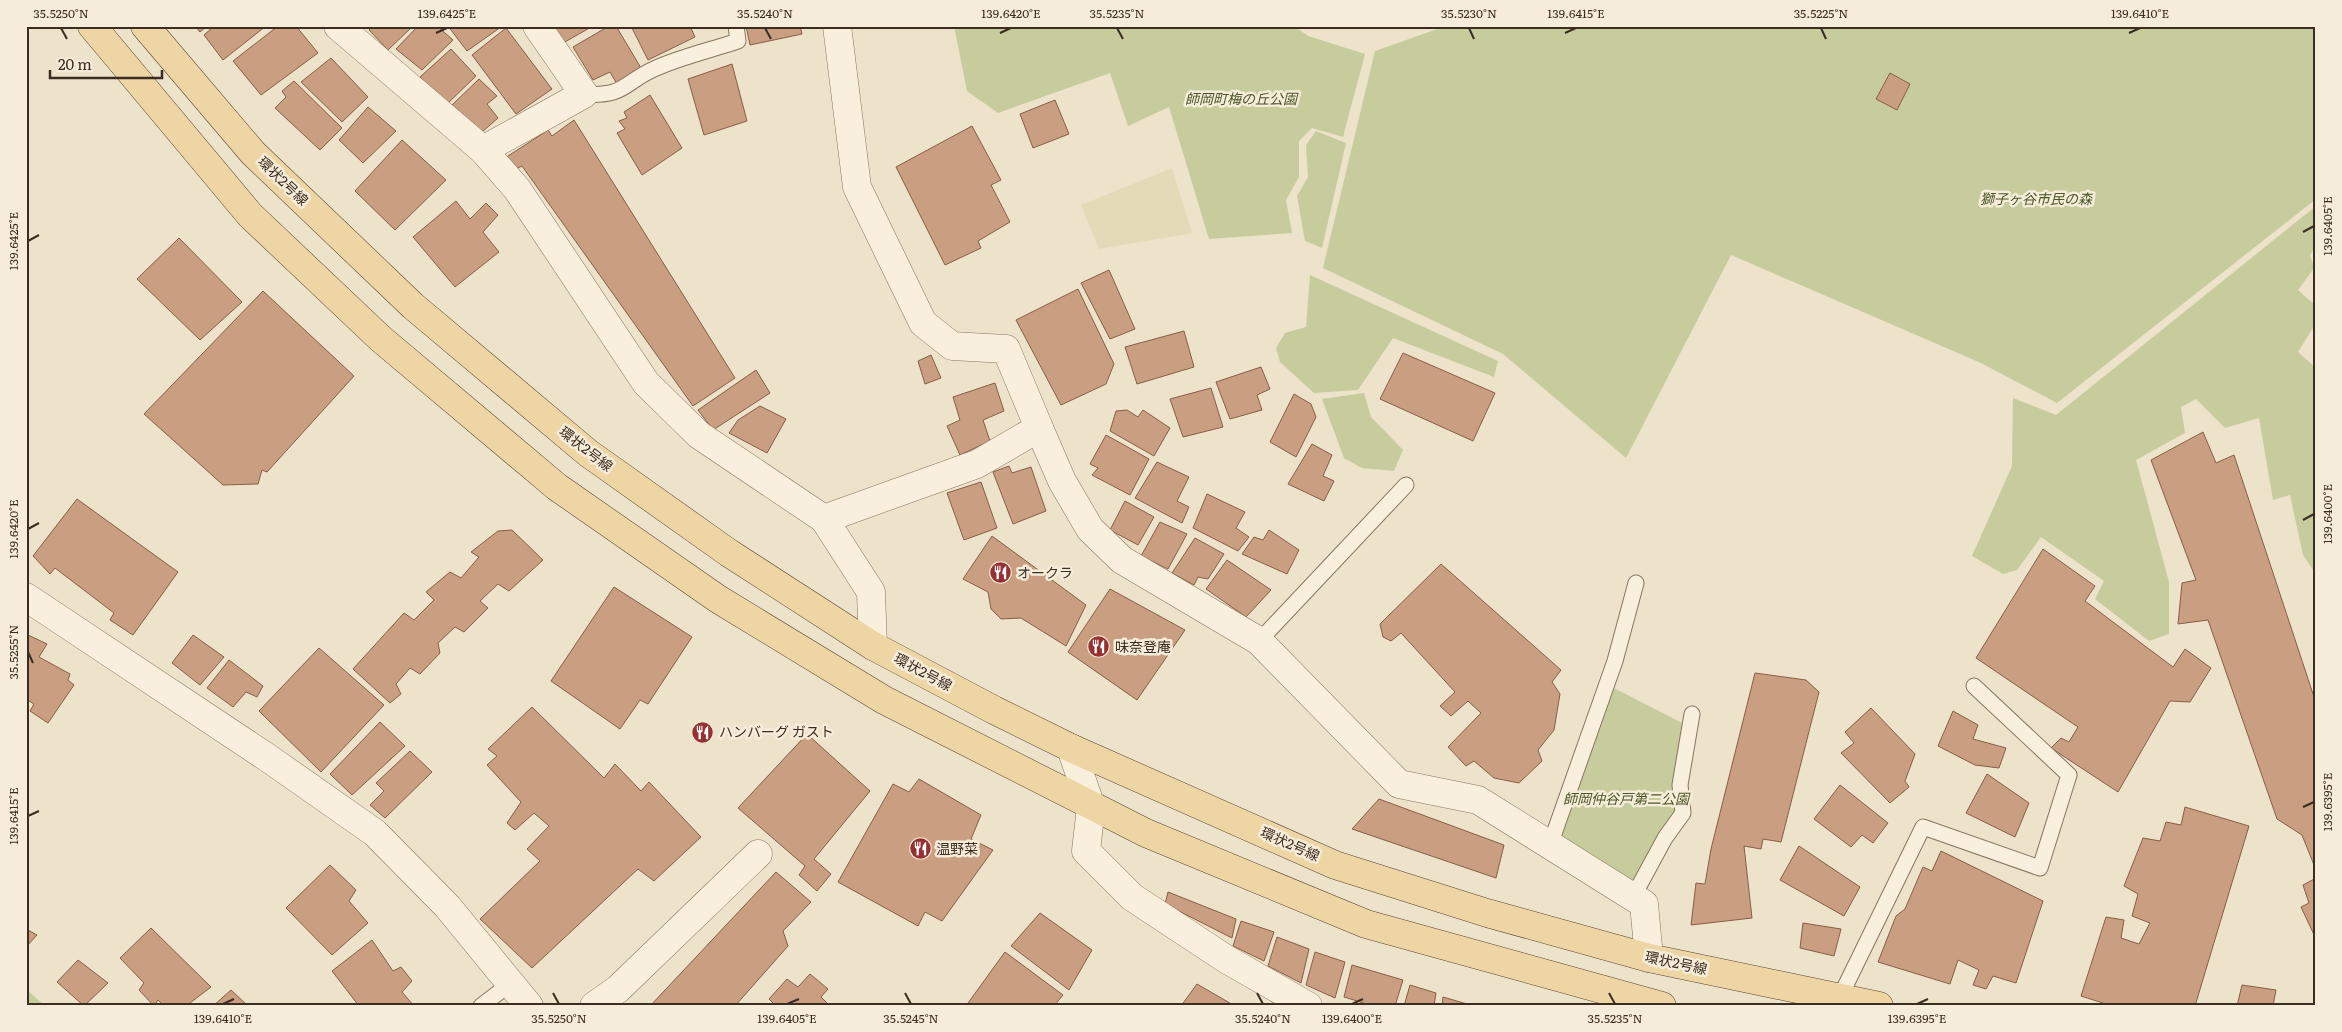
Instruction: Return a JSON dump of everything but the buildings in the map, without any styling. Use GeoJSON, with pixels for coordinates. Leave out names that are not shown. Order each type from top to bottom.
{"type":"FeatureCollection","features":[{"type":"Feature","properties":{"kind":"main road"},"geometry":{"type":"LineString","coordinates":[[92,26],[250,214],[381,339],[557,487],[718,599],[876,695],[1091,807],[1146,833],[1366,924],[1650,1004]]}},
{"type":"Feature","properties":{"kind":"main road","name":"環状2号線"},"geometry":{"type":"LineString","coordinates":[[145,26],[253,153],[413,306],[588,453],[729,553],[873,646],[994,710],[1072,748],[1335,865],[1487,913],[1649,958],[1879,1006]]}},
{"type":"Feature","properties":{"kind":"street"},"geometry":{"type":"LineString","coordinates":[[338,26],[483,150],[517,189],[646,383],[699,435],[824,519],[871,592],[873,646]]}},
{"type":"Feature","properties":{"kind":"street"},"geometry":{"type":"LineString","coordinates":[[483,150],[584,94],[537,26]]}},
{"type":"Feature","properties":{"kind":"street"},"geometry":{"type":"LineString","coordinates":[[837,26],[857,186],[923,323],[952,346],[1006,349],[1062,481],[1090,529],[1122,560],[1259,640],[1399,784],[1478,800],[1644,904],[1649,958]]}},
{"type":"Feature","properties":{"kind":"street"},"geometry":{"type":"LineString","coordinates":[[824,519],[977,464],[1040,428]]}},
{"type":"Feature","properties":{"kind":"street"},"geometry":{"type":"LineString","coordinates":[[26,597],[268,758],[375,833],[447,906],[530,1006]]}},
{"type":"Feature","properties":{"kind":"street"},"geometry":{"type":"LineString","coordinates":[[1072,748],[1091,807],[1086,851],[1132,897],[1226,959],[1308,1006]]}},
{"type":"Feature","properties":{"kind":"street"},"geometry":{"type":"LineString","coordinates":[[594,1006],[618,989],[758,854]]}},
{"type":"Feature","properties":{"kind":"lane"},"geometry":{"type":"LineString","coordinates":[[584,94],[604,96],[627,88],[653,69],[738,41],[736,26]]}},
{"type":"Feature","properties":{"kind":"lane"},"geometry":{"type":"LineString","coordinates":[[1259,640],[1406,485]]}},
{"type":"Feature","properties":{"kind":"lane"},"geometry":{"type":"LineString","coordinates":[[1550,845],[1615,661],[1636,583]]}},
{"type":"Feature","properties":{"kind":"lane"},"geometry":{"type":"LineString","coordinates":[[1840,997],[1923,827],[2040,868],[2069,775],[1974,686]]}},
{"type":"Feature","properties":{"kind":"lane"},"geometry":{"type":"LineString","coordinates":[[1633,897],[1664,838],[1683,813],[1680,785],[1692,714]]}},
{"type":"Feature","properties":{"kind":"lane"},"geometry":{"type":"LineString","coordinates":[[481,1006],[511,983]]}},
{"type":"Feature","properties":{"kind":"shaded area"},"geometry":{"type":"Polygon","coordinates":[[[1172,168],[1192,233],[1099,249],[1081,205],[1172,168]]]}},
{"type":"Feature","properties":{"kind":"green space","name":"師岡町梅の丘公園"},"geometry":{"type":"Polygon","coordinates":[[[954,26],[1294,26],[1308,36],[1365,54],[1343,137],[1312,128],[1299,141],[1299,177],[1286,200],[1292,233],[1209,239],[1169,107],[1128,126],[1110,73],[998,113],[967,91],[954,26]]]}},
{"type":"Feature","properties":{"kind":"green space","name":"獅子ヶ谷市民の森"},"geometry":{"type":"Polygon","coordinates":[[[1446,26],[2316,26],[2316,199],[2057,403],[1981,363],[1731,255],[1626,458],[1503,354],[1323,268],[1375,51],[1446,26]]]}},
{"type":"Feature","properties":{"kind":"green space"},"geometry":{"type":"Polygon","coordinates":[[[1316,131],[1346,143],[1322,248],[1305,241],[1297,196],[1308,177],[1306,145],[1316,131]]]}},
{"type":"Feature","properties":{"kind":"green space"},"geometry":{"type":"Polygon","coordinates":[[[2316,206],[2316,246],[2310,255],[2314,268],[2298,290],[2316,306],[2316,323],[2298,352],[2316,368],[2316,574],[2303,555],[2290,495],[2273,500],[2259,418],[2225,428],[2196,399],[2181,407],[2185,433],[2136,460],[2169,582],[2169,634],[2149,641],[2095,599],[2104,581],[2041,537],[2017,570],[2003,574],[1972,556],[2012,466],[2013,398],[2056,415],[2316,206]]]}},
{"type":"Feature","properties":{"kind":"green space"},"geometry":{"type":"Polygon","coordinates":[[[1310,275],[1498,361],[1494,377],[1393,338],[1358,390],[1314,393],[1280,362],[1276,348],[1285,333],[1306,327],[1310,275]]]}},
{"type":"Feature","properties":{"kind":"green space"},"geometry":{"type":"Polygon","coordinates":[[[1364,393],[1371,417],[1403,450],[1394,471],[1362,468],[1344,458],[1322,399],[1364,393]]]}},
{"type":"Feature","properties":{"kind":"green space","name":"師岡仲谷戸第二公園"},"geometry":{"type":"Polygon","coordinates":[[[1610,686],[1686,725],[1676,812],[1630,888],[1558,844],[1610,686]]]}},
{"type":"Feature","properties":{"kind":"green space"},"geometry":{"type":"Polygon","coordinates":[[[26,989],[45,1006],[26,1006],[26,989]]]}},
{"type":"Feature","properties":{"kind":"place","name":"オークラ"},"geometry":{"type":"Point","coordinates":[1001,573]}},
{"type":"Feature","properties":{"kind":"place","name":"味奈登庵"},"geometry":{"type":"Point","coordinates":[1099,647]}},
{"type":"Feature","properties":{"kind":"place","name":"ハンバーグ ガスト"},"geometry":{"type":"Point","coordinates":[703,732]}},
{"type":"Feature","properties":{"kind":"place","name":"温野菜"},"geometry":{"type":"Point","coordinates":[920,849]}}]}
